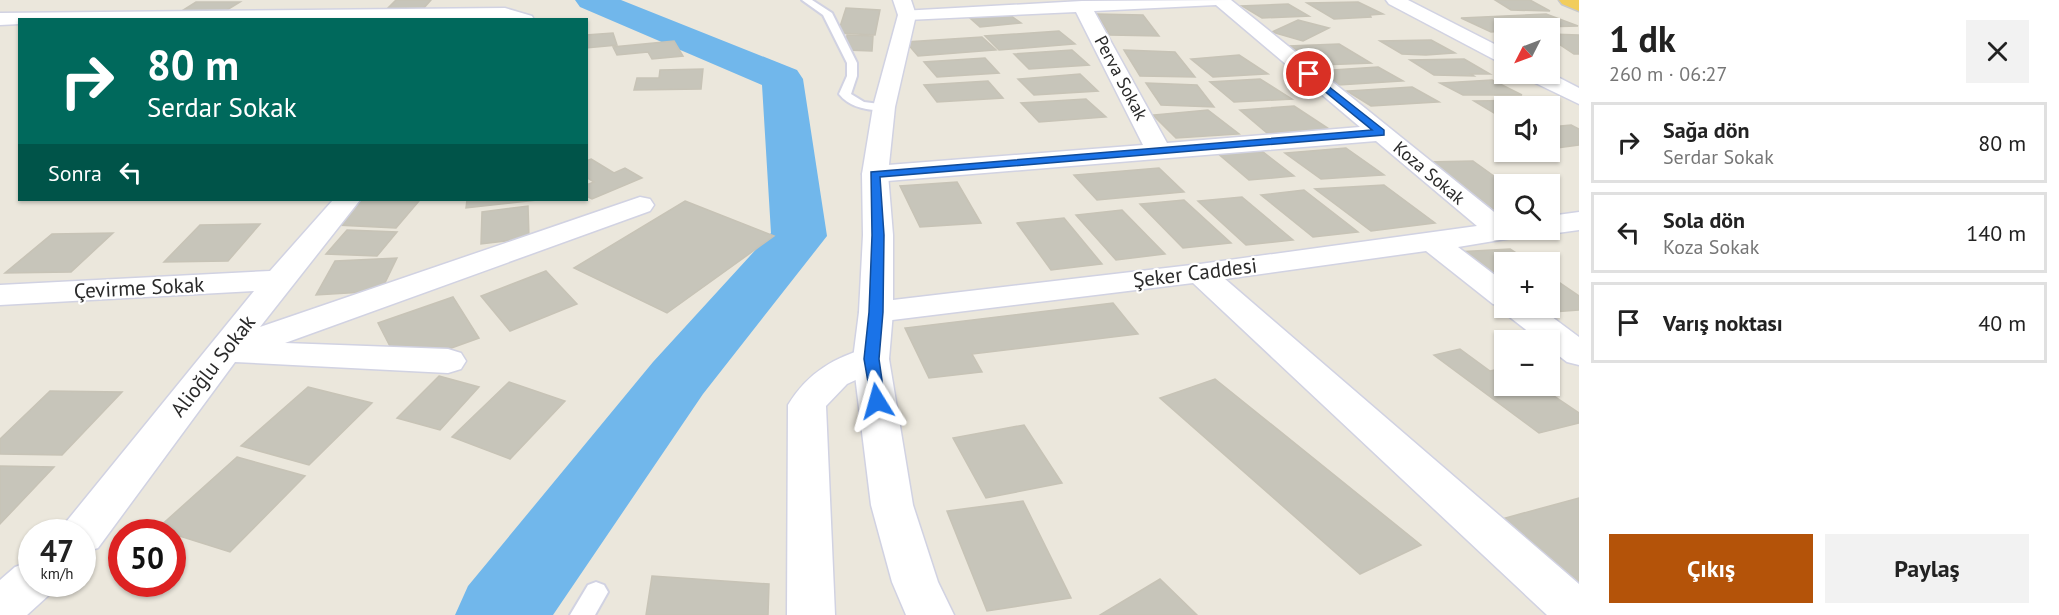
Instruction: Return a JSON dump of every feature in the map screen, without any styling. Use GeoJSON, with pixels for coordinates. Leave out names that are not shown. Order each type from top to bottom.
{"type":"FeatureCollection","features":[{"type":"Feature","properties":{"kind":"highway"},"geometry":{"type":"LineString","coordinates":[[1568,0],[1579,6]]}},
{"type":"Feature","properties":{"kind":"street"},"geometry":{"type":"LineString","coordinates":[[83,18],[114,0]]}},
{"type":"Feature","properties":{"kind":"street"},"geometry":{"type":"LineString","coordinates":[[83,18],[243,16],[296,0]]}},
{"type":"Feature","properties":{"kind":"street"},"geometry":{"type":"LineString","coordinates":[[930,615],[915,582],[892,505],[872,359],[878,235],[875,174],[884,107],[904,7],[977,8],[1220,0]]}},
{"type":"Feature","properties":{"kind":"street","name":"Koza Sokak"},"geometry":{"type":"LineString","coordinates":[[1220,0],[1380,133],[1494,220]]}},
{"type":"Feature","properties":{"kind":"street"},"geometry":{"type":"LineString","coordinates":[[1395,0],[1494,52]]}},
{"type":"Feature","properties":{"kind":"street","name":"Perva Sokak"},"geometry":{"type":"LineString","coordinates":[[1091,4],[1160,151]]}},
{"type":"Feature","properties":{"kind":"street"},"geometry":{"type":"LineString","coordinates":[[269,8],[505,13],[519,18]]}},
{"type":"Feature","properties":{"kind":"street"},"geometry":{"type":"LineString","coordinates":[[0,19],[18,19]]}},
{"type":"Feature","properties":{"kind":"street"},"geometry":{"type":"LineString","coordinates":[[1554,84],[1579,97]]}},
{"type":"Feature","properties":{"kind":"street"},"geometry":{"type":"LineString","coordinates":[[875,174],[1380,133]]}},
{"type":"Feature","properties":{"kind":"street","name":"Alioğlu Sokak"},"geometry":{"type":"LineString","coordinates":[[94,519],[279,280],[346,201]]}},
{"type":"Feature","properties":{"kind":"street"},"geometry":{"type":"LineString","coordinates":[[224,352],[640,205]]}},
{"type":"Feature","properties":{"kind":"street"},"geometry":{"type":"LineString","coordinates":[[1560,223],[1579,220]]}},
{"type":"Feature","properties":{"kind":"street","name":"Şeker Caddesi"},"geometry":{"type":"LineString","coordinates":[[876,312],[1200,273],[1494,232]]}},
{"type":"Feature","properties":{"kind":"street"},"geometry":{"type":"LineString","coordinates":[[1432,241],[1494,289]]}},
{"type":"Feature","properties":{"kind":"street"},"geometry":{"type":"LineString","coordinates":[[1200,273],[1579,614]]}},
{"type":"Feature","properties":{"kind":"street","name":"Çevirme Sokak"},"geometry":{"type":"LineString","coordinates":[[0,295],[279,280]]}},
{"type":"Feature","properties":{"kind":"street"},"geometry":{"type":"LineString","coordinates":[[1532,318],[1579,354]]}},
{"type":"Feature","properties":{"kind":"street"},"geometry":{"type":"LineString","coordinates":[[224,352],[448,361]]}},
{"type":"Feature","properties":{"kind":"street"},"geometry":{"type":"LineString","coordinates":[[811,615],[807,405],[817,388],[832,375],[872,359]]}},
{"type":"Feature","properties":{"kind":"street"},"geometry":{"type":"LineString","coordinates":[[0,609],[18,593]]}},
{"type":"Feature","properties":{"kind":"lane"},"geometry":{"type":"LineString","coordinates":[[806,0],[827,13],[852,63],[852,76],[844,94],[847,98],[862,105],[884,107]]}},
{"type":"Feature","properties":{"kind":"lane"},"geometry":{"type":"LineString","coordinates":[[582,615],[596,592]]}},
{"type":"Feature","properties":{"kind":"building"},"geometry":{"type":"Polygon","coordinates":[[[396,0],[431,0],[423,9],[386,10],[396,0]]]}},
{"type":"Feature","properties":{"kind":"building"},"geometry":{"type":"Polygon","coordinates":[[[1495,0],[1530,0],[1550,11],[1511,10],[1495,0]]]}},
{"type":"Feature","properties":{"kind":"building"},"geometry":{"type":"Polygon","coordinates":[[[196,2],[240,2],[222,13],[177,14],[196,2]]]}},
{"type":"Feature","properties":{"kind":"building"},"geometry":{"type":"Polygon","coordinates":[[[1358,2],[1383,14],[1334,19],[1307,3],[1358,2]]]}},
{"type":"Feature","properties":{"kind":"building"},"geometry":{"type":"Polygon","coordinates":[[[1288,4],[1309,16],[1262,18],[1242,6],[1288,4]]]}},
{"type":"Feature","properties":{"kind":"building"},"geometry":{"type":"Polygon","coordinates":[[[846,8],[880,10],[875,35],[838,33],[846,8]]]}},
{"type":"Feature","properties":{"kind":"building"},"geometry":{"type":"Polygon","coordinates":[[[1097,14],[1143,15],[1159,36],[1110,35],[1097,14]]]}},
{"type":"Feature","properties":{"kind":"building"},"geometry":{"type":"Polygon","coordinates":[[[1546,14],[1557,18],[1494,18],[1494,32],[1491,32],[1461,18],[1546,14]]]}},
{"type":"Feature","properties":{"kind":"building"},"geometry":{"type":"Polygon","coordinates":[[[1010,15],[1021,23],[980,27],[970,18],[1010,15]]]}},
{"type":"Feature","properties":{"kind":"building"},"geometry":{"type":"Polygon","coordinates":[[[1560,19],[1578,26],[1560,26],[1560,19]]]}},
{"type":"Feature","properties":{"kind":"building"},"geometry":{"type":"Polygon","coordinates":[[[1298,20],[1329,28],[1303,41],[1272,32],[1298,20]]]}},
{"type":"Feature","properties":{"kind":"building"},"geometry":{"type":"Polygon","coordinates":[[[1059,31],[1075,44],[999,50],[985,36],[1059,31]]]}},
{"type":"Feature","properties":{"kind":"building"},"geometry":{"type":"Polygon","coordinates":[[[613,33],[617,45],[588,48],[588,35],[613,33]]]}},
{"type":"Feature","properties":{"kind":"building"},"geometry":{"type":"Polygon","coordinates":[[[1560,34],[1579,35],[1579,54],[1574,54],[1560,45],[1560,34]]]}},
{"type":"Feature","properties":{"kind":"building"},"geometry":{"type":"Polygon","coordinates":[[[847,35],[873,36],[872,51],[846,50],[847,35]]]}},
{"type":"Feature","properties":{"kind":"building"},"geometry":{"type":"Polygon","coordinates":[[[982,37],[996,50],[918,56],[906,42],[982,37]]]}},
{"type":"Feature","properties":{"kind":"building"},"geometry":{"type":"Polygon","coordinates":[[[1431,40],[1455,53],[1402,54],[1380,41],[1431,40]]]}},
{"type":"Feature","properties":{"kind":"building"},"geometry":{"type":"Polygon","coordinates":[[[674,41],[683,56],[652,59],[648,52],[617,55],[613,47],[674,41]]]}},
{"type":"Feature","properties":{"kind":"building"},"geometry":{"type":"Polygon","coordinates":[[[1339,44],[1371,63],[1320,65],[1290,46],[1339,44]]]}},
{"type":"Feature","properties":{"kind":"building"},"geometry":{"type":"Polygon","coordinates":[[[1072,50],[1089,65],[1029,69],[1014,54],[1072,50]]]}},
{"type":"Feature","properties":{"kind":"building"},"geometry":{"type":"Polygon","coordinates":[[[1124,50],[1175,52],[1195,77],[1140,76],[1124,50]]]}},
{"type":"Feature","properties":{"kind":"building"},"geometry":{"type":"Polygon","coordinates":[[[1239,55],[1268,74],[1213,77],[1191,59],[1239,55]]]}},
{"type":"Feature","properties":{"kind":"building"},"geometry":{"type":"Polygon","coordinates":[[[985,58],[999,73],[937,77],[924,62],[985,58]]]}},
{"type":"Feature","properties":{"kind":"building"},"geometry":{"type":"Polygon","coordinates":[[[1464,59],[1490,74],[1434,75],[1410,60],[1464,59]]]}},
{"type":"Feature","properties":{"kind":"building"},"geometry":{"type":"Polygon","coordinates":[[[1378,67],[1403,81],[1338,85],[1316,71],[1378,67]]]}},
{"type":"Feature","properties":{"kind":"building"},"geometry":{"type":"Polygon","coordinates":[[[703,69],[701,89],[634,90],[637,78],[659,78],[660,70],[703,69]]]}},
{"type":"Feature","properties":{"kind":"building"},"geometry":{"type":"Polygon","coordinates":[[[1080,74],[1098,91],[1034,95],[1018,79],[1080,74]]]}},
{"type":"Feature","properties":{"kind":"building"},"geometry":{"type":"Polygon","coordinates":[[[1260,79],[1292,99],[1234,102],[1210,82],[1260,79]]]}},
{"type":"Feature","properties":{"kind":"building"},"geometry":{"type":"Polygon","coordinates":[[[1492,80],[1494,84],[1500,84],[1522,95],[1463,95],[1440,83],[1492,80]]]}},
{"type":"Feature","properties":{"kind":"building"},"geometry":{"type":"Polygon","coordinates":[[[988,81],[1003,98],[937,102],[924,85],[988,81]]]}},
{"type":"Feature","properties":{"kind":"building"},"geometry":{"type":"Polygon","coordinates":[[[1146,83],[1197,85],[1214,107],[1161,105],[1146,83]]]}},
{"type":"Feature","properties":{"kind":"building"},"geometry":{"type":"Polygon","coordinates":[[[1412,87],[1439,102],[1371,106],[1347,91],[1412,87]]]}},
{"type":"Feature","properties":{"kind":"building"},"geometry":{"type":"Polygon","coordinates":[[[1086,99],[1106,117],[1039,122],[1021,103],[1086,99]]]}},
{"type":"Feature","properties":{"kind":"building"},"geometry":{"type":"Polygon","coordinates":[[[1474,101],[1494,101],[1494,113],[1474,101]]]}},
{"type":"Feature","properties":{"kind":"building"},"geometry":{"type":"Polygon","coordinates":[[[1294,106],[1329,129],[1267,133],[1240,110],[1294,106]]]}},
{"type":"Feature","properties":{"kind":"building"},"geometry":{"type":"Polygon","coordinates":[[[1208,110],[1239,134],[1176,138],[1153,115],[1208,110]]]}},
{"type":"Feature","properties":{"kind":"building"},"geometry":{"type":"Polygon","coordinates":[[[1571,125],[1579,129],[1579,145],[1560,148],[1560,126],[1571,125]]]}},
{"type":"Feature","properties":{"kind":"building"},"geometry":{"type":"Polygon","coordinates":[[[1258,148],[1294,176],[1249,180],[1215,151],[1258,148]]]}},
{"type":"Feature","properties":{"kind":"building"},"geometry":{"type":"Polygon","coordinates":[[[1346,148],[1384,175],[1321,179],[1285,153],[1346,148]]]}},
{"type":"Feature","properties":{"kind":"building"},"geometry":{"type":"Polygon","coordinates":[[[591,159],[614,173],[625,168],[642,178],[592,199],[588,197],[588,184],[594,182],[588,178],[588,160],[591,159]]]}},
{"type":"Feature","properties":{"kind":"building"},"geometry":{"type":"Polygon","coordinates":[[[1473,161],[1494,176],[1494,209],[1489,209],[1427,162],[1473,161]]]}},
{"type":"Feature","properties":{"kind":"building"},"geometry":{"type":"Polygon","coordinates":[[[1159,168],[1184,192],[1097,200],[1074,175],[1159,168]]]}},
{"type":"Feature","properties":{"kind":"building"},"geometry":{"type":"Polygon","coordinates":[[[957,182],[981,223],[920,227],[900,186],[957,182]]]}},
{"type":"Feature","properties":{"kind":"building"},"geometry":{"type":"Polygon","coordinates":[[[1384,185],[1435,223],[1371,231],[1315,189],[1384,185]]]}},
{"type":"Feature","properties":{"kind":"building"},"geometry":{"type":"Polygon","coordinates":[[[1304,190],[1358,232],[1313,237],[1261,195],[1304,190]]]}},
{"type":"Feature","properties":{"kind":"building"},"geometry":{"type":"Polygon","coordinates":[[[1242,197],[1293,240],[1246,245],[1198,201],[1242,197]]]}},
{"type":"Feature","properties":{"kind":"building"},"geometry":{"type":"Polygon","coordinates":[[[1184,200],[1231,243],[1183,248],[1140,204],[1184,200]]]}},
{"type":"Feature","properties":{"kind":"building"},"geometry":{"type":"Polygon","coordinates":[[[361,201],[419,201],[396,228],[337,225],[361,201]]]}},
{"type":"Feature","properties":{"kind":"building"},"geometry":{"type":"Polygon","coordinates":[[[467,201],[528,201],[466,208],[467,201]]]}},
{"type":"Feature","properties":{"kind":"building"},"geometry":{"type":"Polygon","coordinates":[[[685,201],[774,236],[667,313],[574,268],[685,201]]]}},
{"type":"Feature","properties":{"kind":"building"},"geometry":{"type":"Polygon","coordinates":[[[528,206],[529,238],[481,244],[482,212],[528,206]]]}},
{"type":"Feature","properties":{"kind":"building"},"geometry":{"type":"Polygon","coordinates":[[[1122,210],[1165,254],[1116,260],[1076,215],[1122,210]]]}},
{"type":"Feature","properties":{"kind":"building"},"geometry":{"type":"Polygon","coordinates":[[[1064,218],[1102,264],[1051,270],[1017,223],[1064,218]]]}},
{"type":"Feature","properties":{"kind":"building"},"geometry":{"type":"Polygon","coordinates":[[[260,224],[228,261],[164,262],[200,225],[260,224]]]}},
{"type":"Feature","properties":{"kind":"building"},"geometry":{"type":"Polygon","coordinates":[[[347,230],[397,232],[377,256],[326,254],[347,230]]]}},
{"type":"Feature","properties":{"kind":"building"},"geometry":{"type":"Polygon","coordinates":[[[113,233],[71,272],[5,273],[52,234],[113,233]]]}},
{"type":"Feature","properties":{"kind":"building"},"geometry":{"type":"Polygon","coordinates":[[[1510,249],[1515,252],[1494,252],[1494,280],[1457,252],[1510,249]]]}},
{"type":"Feature","properties":{"kind":"building"},"geometry":{"type":"Polygon","coordinates":[[[397,258],[381,291],[316,295],[335,261],[397,258]]]}},
{"type":"Feature","properties":{"kind":"building"},"geometry":{"type":"Polygon","coordinates":[[[546,271],[577,304],[510,331],[481,296],[546,271]]]}},
{"type":"Feature","properties":{"kind":"building"},"geometry":{"type":"Polygon","coordinates":[[[1560,283],[1579,296],[1579,310],[1560,311],[1560,283]]]}},
{"type":"Feature","properties":{"kind":"building"},"geometry":{"type":"Polygon","coordinates":[[[453,297],[479,338],[432,355],[394,354],[378,323],[453,297]]]}},
{"type":"Feature","properties":{"kind":"building"},"geometry":{"type":"Polygon","coordinates":[[[1113,303],[1138,334],[972,354],[982,372],[929,378],[905,328],[1113,303]]]}},
{"type":"Feature","properties":{"kind":"building"},"geometry":{"type":"Polygon","coordinates":[[[1460,349],[1490,371],[1494,370],[1494,396],[1554,396],[1579,413],[1579,423],[1539,433],[1434,355],[1460,349]]]}},
{"type":"Feature","properties":{"kind":"building"},"geometry":{"type":"Polygon","coordinates":[[[439,376],[479,387],[440,430],[397,418],[439,376]]]}},
{"type":"Feature","properties":{"kind":"building"},"geometry":{"type":"Polygon","coordinates":[[[1215,379],[1421,545],[1360,574],[1160,398],[1215,379]]]}},
{"type":"Feature","properties":{"kind":"building"},"geometry":{"type":"Polygon","coordinates":[[[509,382],[565,401],[510,459],[452,437],[509,382]]]}},
{"type":"Feature","properties":{"kind":"building"},"geometry":{"type":"Polygon","coordinates":[[[308,387],[372,403],[309,465],[241,446],[308,387]]]}},
{"type":"Feature","properties":{"kind":"building"},"geometry":{"type":"Polygon","coordinates":[[[50,391],[122,392],[62,455],[0,454],[0,439],[50,391]]]}},
{"type":"Feature","properties":{"kind":"building"},"geometry":{"type":"Polygon","coordinates":[[[1024,425],[1062,483],[986,498],[953,438],[1024,425]]]}},
{"type":"Feature","properties":{"kind":"building"},"geometry":{"type":"Polygon","coordinates":[[[237,457],[305,476],[230,552],[186,538],[186,519],[168,519],[237,457]]]}},
{"type":"Feature","properties":{"kind":"building"},"geometry":{"type":"Polygon","coordinates":[[[0,466],[54,467],[0,524],[0,466]]]}},
{"type":"Feature","properties":{"kind":"building"},"geometry":{"type":"Polygon","coordinates":[[[1579,498],[1579,590],[1498,520],[1579,498]]]}},
{"type":"Feature","properties":{"kind":"building"},"geometry":{"type":"Polygon","coordinates":[[[1023,501],[1071,598],[987,611],[947,511],[1023,501]]]}},
{"type":"Feature","properties":{"kind":"building"},"geometry":{"type":"Polygon","coordinates":[[[652,576],[769,584],[768,615],[646,615],[652,576]]]}},
{"type":"Feature","properties":{"kind":"building"},"geometry":{"type":"Polygon","coordinates":[[[1160,579],[1197,615],[1100,615],[1160,579]]]}},
{"type":"Feature","properties":{"kind":"waterway"},"geometry":{"type":"LineString","coordinates":[[501,615],[678,378],[799,236],[782,79],[592,0]]}},
{"type":"Feature","properties":{"kind":"route"},"geometry":{"type":"LineString","coordinates":[[877,401],[872,359],[878,235],[875,174],[1380,133],[1309,74]]}}]}
